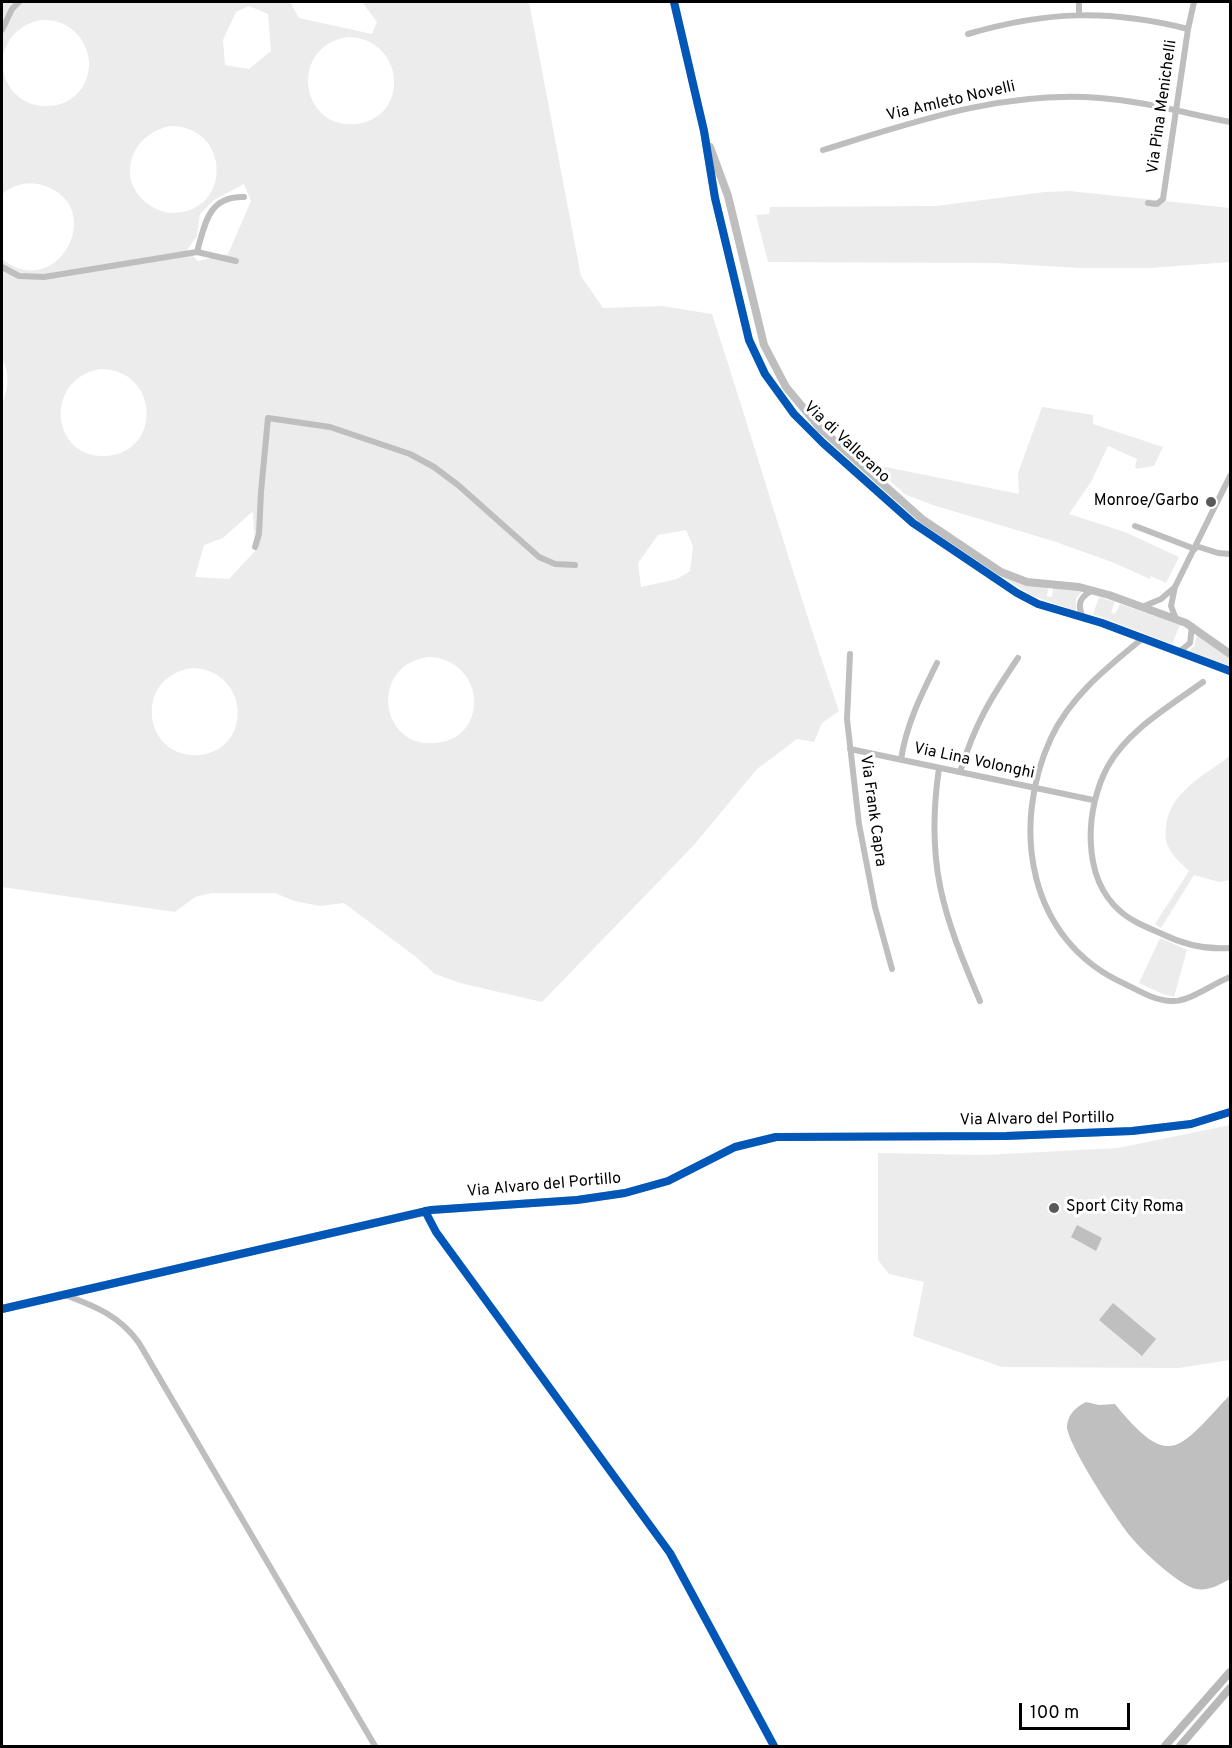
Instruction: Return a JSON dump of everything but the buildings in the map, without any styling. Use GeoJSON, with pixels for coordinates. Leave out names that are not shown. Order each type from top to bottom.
{"type":"FeatureCollection","features":[{"type":"Feature","properties":{"kind":"main road"},"geometry":{"type":"LineString","coordinates":[[1165,1746],[1230,1671]]}},
{"type":"Feature","properties":{"kind":"main road"},"geometry":{"type":"LineString","coordinates":[[1180,1746],[1230,1688]]}},
{"type":"Feature","properties":{"kind":"street"},"geometry":{"type":"LineString","coordinates":[[2,30],[12,9],[19,2]]}},
{"type":"Feature","properties":{"kind":"street","name":"Via di Vallerano"},"geometry":{"type":"LineString","coordinates":[[674,2],[704,131],[715,198],[749,340],[765,374],[785,403],[817,438],[923,531],[1021,596],[1230,671]]}},
{"type":"Feature","properties":{"kind":"street"},"geometry":{"type":"LineString","coordinates":[[1079,15],[1080,2]]}},
{"type":"Feature","properties":{"kind":"street","name":"Via Pina Menichelli"},"geometry":{"type":"LineString","coordinates":[[1148,203],[1157,204],[1163,199],[1194,2]]}},
{"type":"Feature","properties":{"kind":"street"},"geometry":{"type":"LineString","coordinates":[[968,34],[1034,18],[1079,15],[1131,17],[1188,29]]}},
{"type":"Feature","properties":{"kind":"street","name":"Via Amleto Novelli"},"geometry":{"type":"LineString","coordinates":[[823,150],[908,124],[989,103],[1016,99],[1100,98],[1230,122]]}},
{"type":"Feature","properties":{"kind":"street","name":"Via di Vallerano"},"geometry":{"type":"LineString","coordinates":[[704,131],[728,196],[764,345],[781,380],[805,412],[829,437],[909,508],[994,568],[1027,582],[1094,590],[1176,619],[1192,626],[1230,654]]}},
{"type":"Feature","properties":{"kind":"street"},"geometry":{"type":"LineString","coordinates":[[197,252],[208,216],[225,199],[244,197]]}},
{"type":"Feature","properties":{"kind":"street"},"geometry":{"type":"LineString","coordinates":[[2,267],[19,276],[44,277],[197,252],[236,261]]}},
{"type":"Feature","properties":{"kind":"street"},"geometry":{"type":"LineString","coordinates":[[255,547],[259,534],[268,418],[330,427],[410,454],[434,467],[458,485],[539,557],[555,564],[575,565]]}},
{"type":"Feature","properties":{"kind":"street"},"geometry":{"type":"LineString","coordinates":[[1141,607],[1161,600],[1174,587],[1196,548],[1230,476]]}},
{"type":"Feature","properties":{"kind":"street"},"geometry":{"type":"LineString","coordinates":[[1135,526],[1196,548],[1218,554],[1230,554]]}},
{"type":"Feature","properties":{"kind":"street"},"geometry":{"type":"LineString","coordinates":[[1174,587],[1171,606],[1176,619]]}},
{"type":"Feature","properties":{"kind":"street"},"geometry":{"type":"LineString","coordinates":[[1083,617],[1079,608],[1080,600],[1085,594],[1094,590]]}},
{"type":"Feature","properties":{"kind":"street"},"geometry":{"type":"LineString","coordinates":[[1179,652],[1190,643],[1192,626]]}},
{"type":"Feature","properties":{"kind":"street"},"geometry":{"type":"LineString","coordinates":[[1143,638],[1097,675],[1065,712],[1048,744],[1034,788],[1030,814],[1030,839],[1037,882],[1056,926],[1078,954],[1095,969],[1112,978],[1166,1001],[1181,1000],[1230,977]]}},
{"type":"Feature","properties":{"kind":"street","name":"Via Frank Capra"},"geometry":{"type":"LineString","coordinates":[[850,654],[846,711],[850,749],[866,866],[879,926],[892,969]]}},
{"type":"Feature","properties":{"kind":"street"},"geometry":{"type":"LineString","coordinates":[[960,772],[981,715],[1018,658]]}},
{"type":"Feature","properties":{"kind":"street"},"geometry":{"type":"LineString","coordinates":[[901,760],[913,714],[937,663]]}},
{"type":"Feature","properties":{"kind":"street"},"geometry":{"type":"LineString","coordinates":[[1203,682],[1136,732],[1122,746],[1107,767],[1093,800],[1090,826],[1094,859],[1105,892],[1118,909],[1129,918],[1187,944],[1206,948],[1230,948]]}},
{"type":"Feature","properties":{"kind":"street","name":"Via Lina Volonghi"},"geometry":{"type":"LineString","coordinates":[[850,749],[1093,800]]}},
{"type":"Feature","properties":{"kind":"street"},"geometry":{"type":"LineString","coordinates":[[939,768],[933,828],[939,885],[950,927],[980,1001]]}},
{"type":"Feature","properties":{"kind":"street","name":"Via Alvaro del Portillo"},"geometry":{"type":"LineString","coordinates":[[2,1309],[425,1211],[577,1200],[625,1193],[668,1181],[735,1147],[776,1137],[1006,1136],[1132,1131],[1191,1124],[1230,1112]]}},
{"type":"Feature","properties":{"kind":"street"},"geometry":{"type":"LineString","coordinates":[[425,1211],[436,1232],[677,1564],[774,1746]]}},
{"type":"Feature","properties":{"kind":"street"},"geometry":{"type":"LineString","coordinates":[[65,1295],[113,1315],[129,1329],[139,1343],[375,1746]]}},
{"type":"Feature","properties":{"kind":"shaded area"},"geometry":{"type":"Polygon","coordinates":[[[2,2],[290,2],[299,18],[372,34],[377,22],[362,2],[529,2],[581,276],[603,308],[662,306],[712,314],[839,711],[822,723],[814,742],[797,739],[757,769],[694,845],[542,1002],[460,983],[435,974],[344,903],[320,906],[294,901],[275,893],[212,893],[195,897],[175,912],[2,887],[2,403],[8,381],[2,358],[2,259],[22,269],[41,269],[56,261],[68,247],[74,230],[73,213],[63,197],[45,186],[33,183],[22,184],[2,194],[2,2]],[[249,6],[236,12],[223,40],[225,65],[249,69],[271,51],[268,14],[249,6]],[[50,20],[27,24],[10,39],[2,62],[7,82],[17,96],[32,104],[47,106],[63,103],[76,95],[86,81],[89,62],[86,48],[73,30],[61,23],[50,20]],[[348,37],[329,44],[316,55],[309,70],[308,86],[313,101],[323,114],[337,122],[356,124],[374,119],[386,108],[393,94],[394,79],[390,63],[381,50],[367,41],[348,37]],[[171,126],[148,135],[134,153],[131,164],[130,176],[134,187],[141,198],[156,209],[174,213],[193,209],[206,199],[214,185],[217,169],[214,153],[205,140],[191,130],[171,126]],[[244,184],[214,200],[200,214],[197,236],[187,250],[198,261],[228,254],[251,201],[244,184]],[[101,369],[83,375],[70,387],[63,401],[61,416],[64,431],[73,444],[86,453],[104,456],[123,452],[136,442],[144,428],[147,412],[144,397],[135,383],[121,373],[101,369]],[[253,511],[223,538],[204,545],[195,577],[229,579],[255,551],[253,511]],[[686,530],[658,535],[638,563],[641,587],[677,579],[690,571],[693,546],[686,530]],[[428,657],[409,663],[396,675],[390,689],[388,705],[393,721],[402,733],[417,741],[436,743],[454,738],[466,728],[473,714],[474,698],[470,683],[461,670],[447,661],[428,657]],[[192,668],[173,675],[160,686],[153,701],[152,717],[157,732],[166,745],[181,753],[200,755],[217,750],[230,739],[236,725],[238,710],[234,694],[225,681],[211,672],[192,668]]]}},
{"type":"Feature","properties":{"kind":"shaded area"},"geometry":{"type":"Polygon","coordinates":[[[1070,191],[1230,208],[1230,262],[1150,268],[1081,268],[995,263],[768,262],[756,215],[769,214],[770,207],[936,206],[1070,191]]]}},
{"type":"Feature","properties":{"kind":"shaded area"},"geometry":{"type":"Polygon","coordinates":[[[1042,407],[1093,415],[1093,424],[1163,447],[1154,466],[1137,469],[1135,467],[1137,459],[1108,446],[1091,482],[1069,514],[1125,532],[1179,557],[1166,583],[1151,576],[1150,579],[1112,562],[1053,541],[906,495],[871,464],[1019,494],[1018,473],[1042,407]]]}},
{"type":"Feature","properties":{"kind":"shaded area"},"geometry":{"type":"Polygon","coordinates":[[[1000,576],[1021,584],[1048,588],[1047,596],[1052,597],[1053,588],[1082,591],[1076,599],[1076,611],[1033,596],[1000,576]]]}},
{"type":"Feature","properties":{"kind":"shaded area"},"geometry":{"type":"Polygon","coordinates":[[[1099,597],[1115,602],[1111,612],[1115,614],[1120,604],[1180,625],[1172,644],[1093,614],[1099,597]]]}},
{"type":"Feature","properties":{"kind":"shaded area"},"geometry":{"type":"Polygon","coordinates":[[[1197,635],[1228,656],[1230,666],[1189,651],[1194,646],[1197,635]]]}},
{"type":"Feature","properties":{"kind":"shaded area"},"geometry":{"type":"Polygon","coordinates":[[[1230,756],[1230,880],[1219,882],[1194,875],[1161,928],[1155,924],[1189,871],[1174,856],[1167,844],[1165,832],[1169,815],[1181,794],[1230,756]]]}},
{"type":"Feature","properties":{"kind":"shaded area"},"geometry":{"type":"Polygon","coordinates":[[[1160,938],[1187,950],[1174,997],[1139,983],[1160,938]]]}},
{"type":"Feature","properties":{"kind":"shaded area","name":"Sport City Roma"},"geometry":{"type":"Polygon","coordinates":[[[1230,1125],[1230,1360],[1179,1368],[1002,1367],[913,1336],[924,1282],[889,1274],[878,1260],[878,1153],[983,1155],[1118,1148],[1230,1125]]]}},
{"type":"Feature","properties":{"kind":"shaded area"},"geometry":{"type":"Polygon","coordinates":[[[1077,1225],[1102,1238],[1096,1251],[1071,1237],[1077,1225]]]}},
{"type":"Feature","properties":{"kind":"shaded area"},"geometry":{"type":"Polygon","coordinates":[[[1113,1303],[1156,1339],[1142,1356],[1099,1320],[1113,1303]]]}},
{"type":"Feature","properties":{"kind":"shaded area"},"geometry":{"type":"Polygon","coordinates":[[[1230,1395],[1230,1579],[1210,1588],[1196,1589],[1161,1567],[1124,1529],[1075,1448],[1067,1426],[1073,1411],[1086,1402],[1099,1405],[1115,1404],[1149,1439],[1163,1445],[1174,1445],[1186,1439],[1230,1395]]]}},
{"type":"Feature","properties":{"kind":"cycle path"},"geometry":{"type":"LineString","coordinates":[[674,2],[704,131],[715,198],[749,340],[765,374],[794,414],[913,523],[1017,593],[1038,604],[1102,623],[1230,671]]}},
{"type":"Feature","properties":{"kind":"cycle path"},"geometry":{"type":"LineString","coordinates":[[2,1309],[431,1210],[577,1200],[625,1193],[668,1181],[735,1147],[776,1137],[1006,1136],[1132,1131],[1191,1124],[1230,1112]]}},
{"type":"Feature","properties":{"kind":"cycle path"},"geometry":{"type":"LineString","coordinates":[[425,1211],[436,1232],[670,1553],[774,1746]]}},
{"type":"Feature","properties":{"kind":"place","name":"Monroe/Garbo"},"geometry":{"type":"Point","coordinates":[1211,502]}},
{"type":"Feature","properties":{"kind":"place","name":"Sport City Roma"},"geometry":{"type":"Point","coordinates":[1054,1208]}}]}
